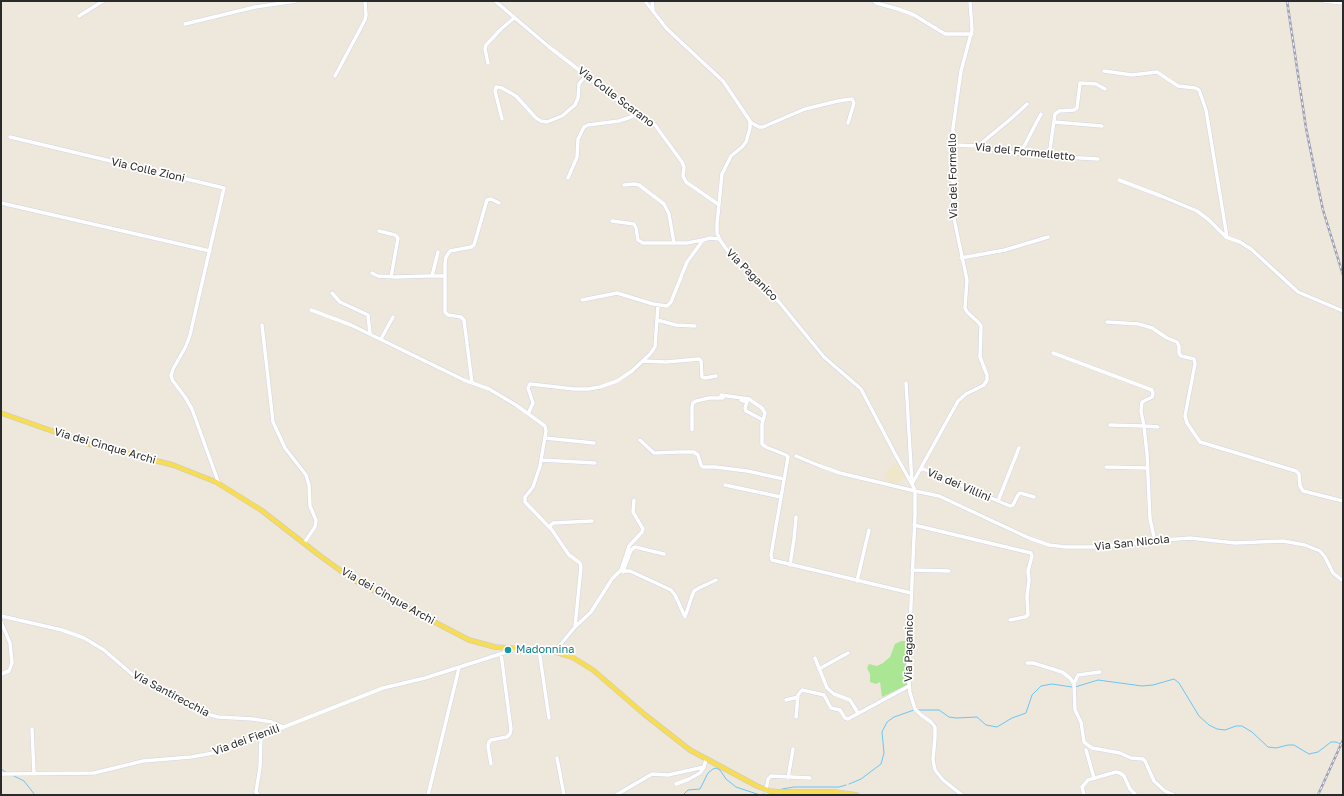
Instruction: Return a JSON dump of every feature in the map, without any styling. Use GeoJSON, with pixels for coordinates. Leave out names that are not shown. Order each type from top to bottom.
{"type":"FeatureCollection","features":[{"type":"Feature","properties":{"kind":"main road","name":"Via dei Cinque Archi"},"geometry":{"type":"LineString","coordinates":[[1,413],[89,444],[176,466],[219,484],[261,510],[352,579],[466,638],[493,647],[555,651],[572,657],[589,667],[641,711],[686,746],[738,777],[771,793],[838,792],[856,795]]}},
{"type":"Feature","properties":{"kind":"street"},"geometry":{"type":"LineString","coordinates":[[79,16],[103,1]]}},
{"type":"Feature","properties":{"kind":"street"},"geometry":{"type":"LineString","coordinates":[[185,24],[255,7],[296,1]]}},
{"type":"Feature","properties":{"kind":"street"},"geometry":{"type":"LineString","coordinates":[[335,76],[365,19],[365,1]]}},
{"type":"Feature","properties":{"kind":"street","name":"Via Colle Scarano"},"geometry":{"type":"LineString","coordinates":[[495,1],[514,18],[586,75],[637,114],[656,126],[682,161],[684,165],[684,178],[687,183],[718,204]]}},
{"type":"Feature","properties":{"kind":"street"},"geometry":{"type":"LineString","coordinates":[[645,1],[669,31],[687,46],[723,81],[750,122],[762,127],[805,109],[852,99],[854,103],[848,124]]}},
{"type":"Feature","properties":{"kind":"street"},"geometry":{"type":"LineString","coordinates":[[652,1],[653,10]]}},
{"type":"Feature","properties":{"kind":"street"},"geometry":{"type":"LineString","coordinates":[[874,1],[876,3],[896,8],[914,15],[944,33],[952,35],[972,34]]}},
{"type":"Feature","properties":{"kind":"street","name":"Via del Formello"},"geometry":{"type":"LineString","coordinates":[[912,484],[958,400],[984,385],[987,380],[987,375],[980,357],[981,326],[965,308],[967,283],[953,216],[953,126],[960,75],[972,34],[970,1]]}},
{"type":"Feature","properties":{"kind":"street"},"geometry":{"type":"LineString","coordinates":[[1324,1],[1343,3]]}},
{"type":"Feature","properties":{"kind":"street"},"geometry":{"type":"LineString","coordinates":[[488,63],[485,49],[486,45],[514,18]]}},
{"type":"Feature","properties":{"kind":"street"},"geometry":{"type":"LineString","coordinates":[[1104,71],[1132,75],[1157,72],[1179,86],[1198,89],[1206,110],[1227,238]]}},
{"type":"Feature","properties":{"kind":"street"},"geometry":{"type":"LineString","coordinates":[[502,120],[495,92],[496,87],[503,89],[519,99],[530,113],[538,120],[547,122],[560,117],[574,106],[578,100],[579,84],[586,75]]}},
{"type":"Feature","properties":{"kind":"street"},"geometry":{"type":"LineString","coordinates":[[1050,156],[1054,122],[1057,112],[1074,110],[1077,108],[1080,83],[1097,84],[1105,89]]}},
{"type":"Feature","properties":{"kind":"street"},"geometry":{"type":"LineString","coordinates":[[978,146],[1027,104]]}},
{"type":"Feature","properties":{"kind":"street"},"geometry":{"type":"LineString","coordinates":[[568,178],[578,152],[578,139],[584,127],[587,125],[619,121],[637,114]]}},
{"type":"Feature","properties":{"kind":"street"},"geometry":{"type":"LineString","coordinates":[[1020,154],[1042,114]]}},
{"type":"Feature","properties":{"kind":"street","name":"Via Paganico"},"geometry":{"type":"LineString","coordinates":[[750,122],[750,130],[745,143],[732,155],[724,169],[721,181],[716,226],[719,239],[728,252],[779,302],[824,357],[861,389],[912,484],[915,491],[908,686],[913,705],[921,715],[932,722],[935,728],[936,737],[932,758],[935,770],[942,780],[962,795]]}},
{"type":"Feature","properties":{"kind":"street"},"geometry":{"type":"LineString","coordinates":[[1054,122],[1102,126]]}},
{"type":"Feature","properties":{"kind":"street","name":"Via Colle Zioni"},"geometry":{"type":"LineString","coordinates":[[10,137],[223,187],[224,191],[188,340],[173,369],[171,378],[191,407],[219,484]]}},
{"type":"Feature","properties":{"kind":"street","name":"Via del Formelletto"},"geometry":{"type":"LineString","coordinates":[[952,145],[978,146],[1020,154],[1098,159]]}},
{"type":"Feature","properties":{"kind":"street"},"geometry":{"type":"LineString","coordinates":[[1119,180],[1194,210],[1208,219],[1227,238],[1241,243],[1251,249],[1298,292],[1343,311]]}},
{"type":"Feature","properties":{"kind":"street"},"geometry":{"type":"LineString","coordinates":[[624,185],[634,184],[641,186],[664,204],[669,214],[674,243]]}},
{"type":"Feature","properties":{"kind":"street"},"geometry":{"type":"LineString","coordinates":[[472,383],[465,321],[462,317],[450,316],[446,313],[444,276],[445,261],[450,252],[474,245],[487,200],[492,199],[499,202]]}},
{"type":"Feature","properties":{"kind":"street"},"geometry":{"type":"LineString","coordinates":[[1,203],[210,251]]}},
{"type":"Feature","properties":{"kind":"street"},"geometry":{"type":"LineString","coordinates":[[612,222],[634,224],[638,240],[642,243],[690,243],[710,238],[719,239]]}},
{"type":"Feature","properties":{"kind":"street"},"geometry":{"type":"LineString","coordinates":[[379,231],[395,235],[398,238],[391,277]]}},
{"type":"Feature","properties":{"kind":"street"},"geometry":{"type":"LineString","coordinates":[[962,258],[1005,250],[1048,237]]}},
{"type":"Feature","properties":{"kind":"street"},"geometry":{"type":"LineString","coordinates":[[582,300],[617,294],[667,306],[670,303],[687,262],[703,240]]}},
{"type":"Feature","properties":{"kind":"street"},"geometry":{"type":"LineString","coordinates":[[432,276],[438,252]]}},
{"type":"Feature","properties":{"kind":"street"},"geometry":{"type":"LineString","coordinates":[[372,274],[391,277],[444,276]]}},
{"type":"Feature","properties":{"kind":"street"},"geometry":{"type":"LineString","coordinates":[[332,293],[340,302],[368,315],[370,334]]}},
{"type":"Feature","properties":{"kind":"street"},"geometry":{"type":"LineString","coordinates":[[528,414],[533,402],[528,388],[530,384],[585,390],[607,385],[624,377],[652,352],[655,345],[658,305]]}},
{"type":"Feature","properties":{"kind":"street"},"geometry":{"type":"LineString","coordinates":[[310,310],[346,323],[472,383],[492,390],[545,426],[546,430],[542,460],[534,486],[525,497],[525,501],[527,505],[549,527],[570,556],[581,565],[575,627]]}},
{"type":"Feature","properties":{"kind":"street"},"geometry":{"type":"LineString","coordinates":[[381,339],[393,316]]}},
{"type":"Feature","properties":{"kind":"street"},"geometry":{"type":"LineString","coordinates":[[657,320],[676,325],[695,326]]}},
{"type":"Feature","properties":{"kind":"street"},"geometry":{"type":"LineString","coordinates":[[1107,322],[1139,324],[1152,328],[1177,342],[1181,356],[1194,360],[1195,364],[1185,416],[1187,423],[1202,443],[1296,471],[1299,475],[1300,486],[1303,491],[1343,501]]}},
{"type":"Feature","properties":{"kind":"street"},"geometry":{"type":"LineString","coordinates":[[262,325],[273,422],[285,448],[306,476],[309,485],[310,506],[316,520],[315,526],[304,543]]}},
{"type":"Feature","properties":{"kind":"street"},"geometry":{"type":"LineString","coordinates":[[1052,353],[1152,390],[1153,396],[1143,400],[1141,404],[1141,414],[1144,426],[1148,468],[1150,519],[1155,541]]}},
{"type":"Feature","properties":{"kind":"street"},"geometry":{"type":"LineString","coordinates":[[643,361],[666,362],[699,359],[701,361],[702,377],[705,378],[716,376]]}},
{"type":"Feature","properties":{"kind":"street","name":"Via Paganico"},"geometry":{"type":"LineString","coordinates":[[906,383],[912,484]]}},
{"type":"Feature","properties":{"kind":"street"},"geometry":{"type":"LineString","coordinates":[[721,396],[750,399],[764,410],[761,441],[763,445],[788,457],[771,557],[774,561],[911,593]]}},
{"type":"Feature","properties":{"kind":"street"},"geometry":{"type":"LineString","coordinates":[[692,430],[693,403],[712,398],[746,400],[746,411],[763,420]]}},
{"type":"Feature","properties":{"kind":"street"},"geometry":{"type":"LineString","coordinates":[[1110,424],[1158,427]]}},
{"type":"Feature","properties":{"kind":"street"},"geometry":{"type":"LineString","coordinates":[[545,438],[594,443]]}},
{"type":"Feature","properties":{"kind":"street"},"geometry":{"type":"LineString","coordinates":[[640,440],[654,454],[694,452],[698,455],[701,465],[704,467],[747,471],[784,479]]}},
{"type":"Feature","properties":{"kind":"street","name":"Via dei Villini"},"geometry":{"type":"LineString","coordinates":[[998,501],[1019,448]]}},
{"type":"Feature","properties":{"kind":"street"},"geometry":{"type":"LineString","coordinates":[[796,456],[837,472],[915,491]]}},
{"type":"Feature","properties":{"kind":"street"},"geometry":{"type":"LineString","coordinates":[[542,460],[595,463]]}},
{"type":"Feature","properties":{"kind":"street"},"geometry":{"type":"LineString","coordinates":[[1106,467],[1148,468]]}},
{"type":"Feature","properties":{"kind":"street","name":"Via dei Villini"},"geometry":{"type":"LineString","coordinates":[[921,468],[1011,506],[1020,493],[1034,497]]}},
{"type":"Feature","properties":{"kind":"street"},"geometry":{"type":"LineString","coordinates":[[725,486],[781,497]]}},
{"type":"Feature","properties":{"kind":"street","name":"Via San Nicola"},"geometry":{"type":"LineString","coordinates":[[915,491],[941,496],[1029,538],[1051,545],[1066,547],[1096,547],[1195,538],[1235,543],[1278,540],[1301,544],[1312,547],[1321,552],[1334,574],[1343,580]]}},
{"type":"Feature","properties":{"kind":"street"},"geometry":{"type":"LineString","coordinates":[[555,651],[575,627],[593,610],[610,582],[622,570],[630,545],[642,532],[643,529],[633,512],[634,500]]}},
{"type":"Feature","properties":{"kind":"street"},"geometry":{"type":"LineString","coordinates":[[790,565],[796,517]]}},
{"type":"Feature","properties":{"kind":"street"},"geometry":{"type":"LineString","coordinates":[[549,527],[553,523],[592,521]]}},
{"type":"Feature","properties":{"kind":"street"},"geometry":{"type":"LineString","coordinates":[[914,525],[1031,552],[1032,556],[1028,572],[1029,580],[1026,600],[1028,615],[1010,620]]}},
{"type":"Feature","properties":{"kind":"street"},"geometry":{"type":"LineString","coordinates":[[857,581],[869,530]]}},
{"type":"Feature","properties":{"kind":"street"},"geometry":{"type":"LineString","coordinates":[[610,582],[624,571],[631,550],[635,547],[664,554]]}},
{"type":"Feature","properties":{"kind":"street"},"geometry":{"type":"LineString","coordinates":[[912,570],[948,571]]}},
{"type":"Feature","properties":{"kind":"street"},"geometry":{"type":"LineString","coordinates":[[624,571],[630,571],[671,590],[675,595],[685,617],[694,591],[716,580]]}},
{"type":"Feature","properties":{"kind":"street","name":"Via Santirecchia"},"geometry":{"type":"LineString","coordinates":[[1,616],[62,630],[83,638],[106,652],[131,674],[202,712],[218,717],[272,722],[283,727]]}},
{"type":"Feature","properties":{"kind":"street"},"geometry":{"type":"LineString","coordinates":[[1,622],[10,643],[12,663],[9,672],[1,674]]}},
{"type":"Feature","properties":{"kind":"street","name":"Via dei Fienili"},"geometry":{"type":"LineString","coordinates":[[1,774],[94,773],[146,761],[192,757],[219,752],[383,688],[422,679],[518,648]]}},
{"type":"Feature","properties":{"kind":"street"},"geometry":{"type":"LineString","coordinates":[[538,650],[549,718]]}},
{"type":"Feature","properties":{"kind":"street"},"geometry":{"type":"LineString","coordinates":[[819,669],[848,653]]}},
{"type":"Feature","properties":{"kind":"street"},"geometry":{"type":"LineString","coordinates":[[491,764],[488,746],[489,742],[491,740],[507,737],[511,731],[501,654]]}},
{"type":"Feature","properties":{"kind":"street"},"geometry":{"type":"LineString","coordinates":[[815,658],[828,689],[834,694],[850,700],[858,713]]}},
{"type":"Feature","properties":{"kind":"street"},"geometry":{"type":"LineString","coordinates":[[1027,663],[1032,663],[1060,672],[1070,678],[1074,684],[1075,711],[1081,722],[1086,744],[1094,748],[1121,753],[1131,758],[1143,759],[1146,762],[1154,781],[1165,791],[1174,795]]}},
{"type":"Feature","properties":{"kind":"street"},"geometry":{"type":"LineString","coordinates":[[428,795],[459,668]]}},
{"type":"Feature","properties":{"kind":"street"},"geometry":{"type":"LineString","coordinates":[[1074,684],[1078,675],[1100,672]]}},
{"type":"Feature","properties":{"kind":"street"},"geometry":{"type":"LineString","coordinates":[[796,717],[798,697],[802,690],[819,693],[826,697],[831,708],[840,710],[846,718],[849,718],[908,686]]}},
{"type":"Feature","properties":{"kind":"street"},"geometry":{"type":"LineString","coordinates":[[786,700],[798,697]]}},
{"type":"Feature","properties":{"kind":"street"},"geometry":{"type":"LineString","coordinates":[[32,729],[34,774]]}},
{"type":"Feature","properties":{"kind":"street"},"geometry":{"type":"LineString","coordinates":[[258,795],[256,792],[260,764],[261,736]]}},
{"type":"Feature","properties":{"kind":"street"},"geometry":{"type":"LineString","coordinates":[[788,778],[793,749]]}},
{"type":"Feature","properties":{"kind":"street"},"geometry":{"type":"LineString","coordinates":[[1086,750],[1094,778]]}},
{"type":"Feature","properties":{"kind":"street"},"geometry":{"type":"LineString","coordinates":[[557,758],[564,795]]}},
{"type":"Feature","properties":{"kind":"street"},"geometry":{"type":"LineString","coordinates":[[676,784],[700,773],[704,767],[706,759]]}},
{"type":"Feature","properties":{"kind":"street"},"geometry":{"type":"LineString","coordinates":[[616,795],[653,773],[668,775],[704,767]]}},
{"type":"Feature","properties":{"kind":"street"},"geometry":{"type":"LineString","coordinates":[[1084,795],[1082,788],[1088,780],[1113,772],[1120,773],[1125,777],[1130,789],[1136,795]]}},
{"type":"Feature","properties":{"kind":"street"},"geometry":{"type":"LineString","coordinates":[[766,790],[768,779],[770,777],[810,778]]}},
{"type":"Feature","properties":{"kind":"shaded area"},"geometry":{"type":"Polygon","coordinates":[[[898,462],[906,476],[894,485],[884,482],[888,469],[898,462]]]}},
{"type":"Feature","properties":{"kind":"green space"},"geometry":{"type":"Polygon","coordinates":[[[901,641],[907,641],[907,685],[882,697],[880,682],[876,684],[870,682],[870,674],[867,668],[869,664],[877,666],[883,663],[890,657],[895,644],[901,641]]]}},
{"type":"Feature","properties":{"kind":"waterway"},"geometry":{"type":"LineString","coordinates":[[1075,687],[1098,680],[1142,686],[1153,685],[1174,679],[1179,683],[1199,716],[1209,725],[1217,729],[1225,730],[1236,726],[1242,726],[1252,732],[1268,747],[1276,748],[1294,745],[1309,754],[1318,752],[1331,742],[1336,742],[1343,745]]}},
{"type":"Feature","properties":{"kind":"waterway"},"geometry":{"type":"LineString","coordinates":[[917,710],[939,710],[949,717],[956,718],[977,717],[986,725],[997,727],[1012,718],[1026,713],[1032,695],[1041,686],[1052,684],[1072,687]]}},
{"type":"Feature","properties":{"kind":"waterway"},"geometry":{"type":"LineString","coordinates":[[849,784],[861,779],[881,764],[884,753],[882,732],[887,722],[894,717],[914,710]]}},
{"type":"Feature","properties":{"kind":"waterway"},"geometry":{"type":"LineString","coordinates":[[683,795],[688,790],[700,789],[708,773],[716,768],[720,770],[726,779],[736,787],[760,795],[764,794]]}},
{"type":"Feature","properties":{"kind":"waterway"},"geometry":{"type":"LineString","coordinates":[[1,769],[7,773]]}},
{"type":"Feature","properties":{"kind":"waterway"},"geometry":{"type":"LineString","coordinates":[[12,775],[24,781],[35,795]]}},
{"type":"Feature","properties":{"kind":"waterway"},"geometry":{"type":"LineString","coordinates":[[782,789],[794,787],[839,787],[846,785]]}},
{"type":"Feature","properties":{"kind":"railway"},"geometry":{"type":"LineString","coordinates":[[1287,1],[1306,128],[1317,182],[1323,210],[1343,275]]}},
{"type":"Feature","properties":{"kind":"railway"},"geometry":{"type":"LineString","coordinates":[[1318,795],[1343,740]]}},
{"type":"Feature","properties":{"kind":"place","name":"Madonnina"},"geometry":{"type":"Point","coordinates":[508,650]}}]}
